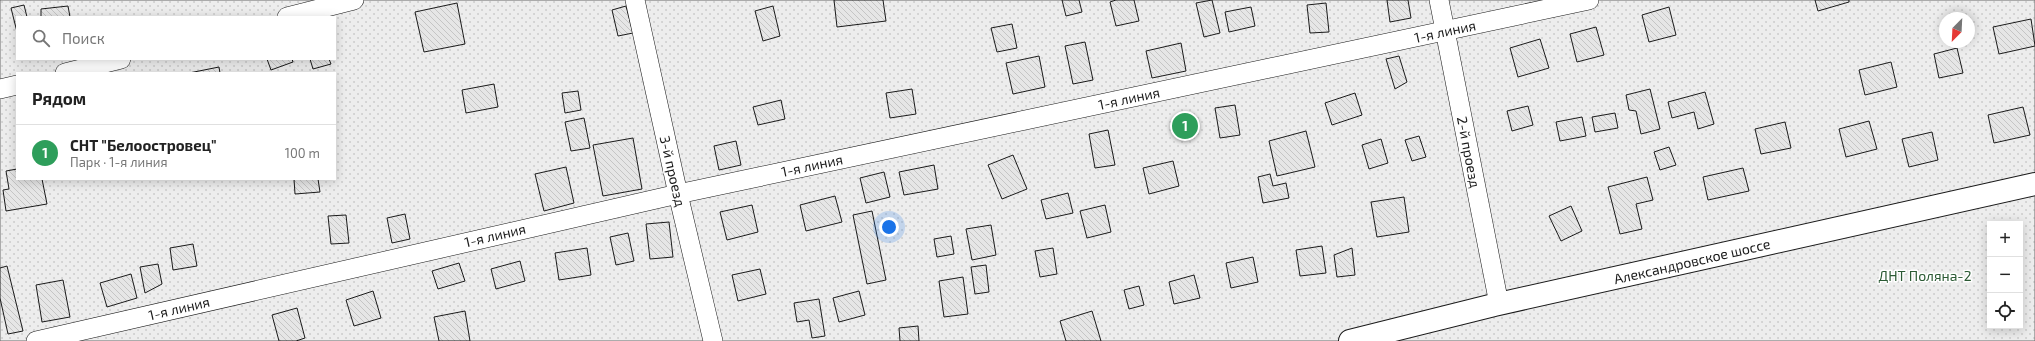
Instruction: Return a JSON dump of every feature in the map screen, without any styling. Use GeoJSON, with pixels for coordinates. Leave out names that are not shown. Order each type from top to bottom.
{"type":"FeatureCollection","features":[{"type":"Feature","properties":{"kind":"street"},"geometry":{"type":"LineString","coordinates":[[291,16],[354,0]]}},
{"type":"Feature","properties":{"kind":"street","name":"3-й проезд"},"geometry":{"type":"LineString","coordinates":[[635,0],[678,194],[713,341]]}},
{"type":"Feature","properties":{"kind":"street","name":"2-й проезд"},"geometry":{"type":"LineString","coordinates":[[1439,0],[1499,304]]}},
{"type":"Feature","properties":{"kind":"street","name":"1-я линия"},"geometry":{"type":"LineString","coordinates":[[36,341],[678,194],[1590,0]]}},
{"type":"Feature","properties":{"kind":"street"},"geometry":{"type":"LineString","coordinates":[[69,72],[117,60]]}},
{"type":"Feature","properties":{"kind":"street"},"geometry":{"type":"LineString","coordinates":[[0,90],[16,85]]}},
{"type":"Feature","properties":{"kind":"street","name":"Александровское шоссе"},"geometry":{"type":"LineString","coordinates":[[1350,341],[1499,304],[2035,184]]}},
{"type":"Feature","properties":{"kind":"green space","name":"ДНТ Поляна-2"},"geometry":{"type":"Polygon","coordinates":[[[0,0],[2035,0],[2035,341],[0,341],[0,0]]]}},
{"type":"Feature","properties":{"kind":"building"},"geometry":{"type":"Polygon","coordinates":[[[834,0],[883,0],[886,21],[837,27],[834,0]]]}},
{"type":"Feature","properties":{"kind":"building"},"geometry":{"type":"Polygon","coordinates":[[[1062,0],[1079,0],[1082,12],[1066,16],[1062,0]]]}},
{"type":"Feature","properties":{"kind":"building"},"geometry":{"type":"Polygon","coordinates":[[[1116,0],[1134,0],[1139,21],[1116,26],[1110,2],[1116,0]]]}},
{"type":"Feature","properties":{"kind":"building"},"geometry":{"type":"Polygon","coordinates":[[[1212,0],[1220,33],[1204,37],[1196,3],[1212,0]]]}},
{"type":"Feature","properties":{"kind":"building"},"geometry":{"type":"Polygon","coordinates":[[[1387,0],[1408,0],[1411,18],[1390,22],[1387,0]]]}},
{"type":"Feature","properties":{"kind":"building"},"geometry":{"type":"Polygon","coordinates":[[[1815,0],[1849,0],[1849,2],[1818,11],[1815,0]]]}},
{"type":"Feature","properties":{"kind":"building"},"geometry":{"type":"Polygon","coordinates":[[[457,3],[465,44],[424,52],[415,12],[457,3]]]}},
{"type":"Feature","properties":{"kind":"building"},"geometry":{"type":"Polygon","coordinates":[[[1326,3],[1329,32],[1310,33],[1307,5],[1326,3]]]}},
{"type":"Feature","properties":{"kind":"building"},"geometry":{"type":"Polygon","coordinates":[[[24,5],[27,16],[16,16],[16,28],[11,8],[24,5]]]}},
{"type":"Feature","properties":{"kind":"building"},"geometry":{"type":"Polygon","coordinates":[[[68,6],[70,16],[41,16],[41,9],[68,6]]]}},
{"type":"Feature","properties":{"kind":"building"},"geometry":{"type":"Polygon","coordinates":[[[626,6],[633,33],[618,36],[612,10],[626,6]]]}},
{"type":"Feature","properties":{"kind":"building"},"geometry":{"type":"Polygon","coordinates":[[[773,6],[780,36],[763,41],[755,11],[773,6]]]}},
{"type":"Feature","properties":{"kind":"building"},"geometry":{"type":"Polygon","coordinates":[[[1251,7],[1255,26],[1229,32],[1225,12],[1251,7]]]}},
{"type":"Feature","properties":{"kind":"building"},"geometry":{"type":"Polygon","coordinates":[[[1669,7],[1676,35],[1649,42],[1642,15],[1669,7]]]}},
{"type":"Feature","properties":{"kind":"building"},"geometry":{"type":"Polygon","coordinates":[[[2031,19],[2035,46],[1999,54],[1993,27],[2031,19]]]}},
{"type":"Feature","properties":{"kind":"building"},"geometry":{"type":"Polygon","coordinates":[[[1012,24],[1017,48],[997,52],[991,28],[1012,24]]]}},
{"type":"Feature","properties":{"kind":"building"},"geometry":{"type":"Polygon","coordinates":[[[1596,27],[1604,55],[1577,62],[1570,34],[1596,27]]]}},
{"type":"Feature","properties":{"kind":"building"},"geometry":{"type":"Polygon","coordinates":[[[1540,39],[1549,68],[1518,77],[1510,48],[1540,39]]]}},
{"type":"Feature","properties":{"kind":"building"},"geometry":{"type":"Polygon","coordinates":[[[1085,42],[1093,80],[1073,84],[1065,46],[1085,42]]]}},
{"type":"Feature","properties":{"kind":"building"},"geometry":{"type":"Polygon","coordinates":[[[1181,43],[1186,71],[1152,78],[1146,51],[1181,43]]]}},
{"type":"Feature","properties":{"kind":"building"},"geometry":{"type":"Polygon","coordinates":[[[1957,48],[1963,73],[1939,78],[1934,54],[1957,48]]]}},
{"type":"Feature","properties":{"kind":"building"},"geometry":{"type":"Polygon","coordinates":[[[1039,56],[1045,87],[1013,94],[1006,63],[1039,56]]]}},
{"type":"Feature","properties":{"kind":"building"},"geometry":{"type":"Polygon","coordinates":[[[1399,56],[1407,82],[1395,89],[1386,59],[1399,56]]]}},
{"type":"Feature","properties":{"kind":"building"},"geometry":{"type":"Polygon","coordinates":[[[267,60],[292,60],[293,62],[271,70],[267,60]]]}},
{"type":"Feature","properties":{"kind":"building"},"geometry":{"type":"Polygon","coordinates":[[[310,60],[329,60],[331,64],[313,69],[310,60]]]}},
{"type":"Feature","properties":{"kind":"building"},"geometry":{"type":"Polygon","coordinates":[[[1891,62],[1897,87],[1865,95],[1859,70],[1891,62]]]}},
{"type":"Feature","properties":{"kind":"building"},"geometry":{"type":"Polygon","coordinates":[[[219,67],[220,72],[194,72],[219,67]]]}},
{"type":"Feature","properties":{"kind":"building"},"geometry":{"type":"Polygon","coordinates":[[[494,84],[498,107],[466,113],[462,90],[494,84]]]}},
{"type":"Feature","properties":{"kind":"building"},"geometry":{"type":"Polygon","coordinates":[[[912,89],[916,114],[890,118],[886,93],[912,89]]]}},
{"type":"Feature","properties":{"kind":"building"},"geometry":{"type":"Polygon","coordinates":[[[1650,89],[1660,129],[1641,134],[1636,111],[1629,110],[1626,95],[1650,89]]]}},
{"type":"Feature","properties":{"kind":"building"},"geometry":{"type":"Polygon","coordinates":[[[578,91],[581,110],[565,113],[562,93],[578,91]]]}},
{"type":"Feature","properties":{"kind":"building"},"geometry":{"type":"Polygon","coordinates":[[[1705,92],[1714,124],[1698,129],[1694,112],[1672,118],[1668,102],[1705,92]]]}},
{"type":"Feature","properties":{"kind":"building"},"geometry":{"type":"Polygon","coordinates":[[[1355,93],[1362,115],[1332,125],[1325,103],[1355,93]]]}},
{"type":"Feature","properties":{"kind":"building"},"geometry":{"type":"Polygon","coordinates":[[[781,100],[785,119],[758,125],[753,107],[781,100]]]}},
{"type":"Feature","properties":{"kind":"building"},"geometry":{"type":"Polygon","coordinates":[[[1235,105],[1240,135],[1220,138],[1215,108],[1235,105]]]}},
{"type":"Feature","properties":{"kind":"building"},"geometry":{"type":"Polygon","coordinates":[[[1528,106],[1533,125],[1512,131],[1507,111],[1528,106]]]}},
{"type":"Feature","properties":{"kind":"building"},"geometry":{"type":"Polygon","coordinates":[[[2023,107],[2030,135],[1994,143],[1988,115],[2023,107]]]}},
{"type":"Feature","properties":{"kind":"building"},"geometry":{"type":"Polygon","coordinates":[[[1615,113],[1618,128],[1595,132],[1592,117],[1615,113]]]}},
{"type":"Feature","properties":{"kind":"building"},"geometry":{"type":"Polygon","coordinates":[[[1582,117],[1586,136],[1560,141],[1556,122],[1582,117]]]}},
{"type":"Feature","properties":{"kind":"building"},"geometry":{"type":"Polygon","coordinates":[[[584,118],[590,148],[571,151],[565,122],[584,118]]]}},
{"type":"Feature","properties":{"kind":"building"},"geometry":{"type":"Polygon","coordinates":[[[1869,121],[1877,149],[1846,157],[1839,129],[1869,121]]]}},
{"type":"Feature","properties":{"kind":"building"},"geometry":{"type":"Polygon","coordinates":[[[1785,122],[1791,148],[1761,154],[1755,129],[1785,122]]]}},
{"type":"Feature","properties":{"kind":"building"},"geometry":{"type":"Polygon","coordinates":[[[1108,130],[1115,165],[1095,168],[1089,134],[1108,130]]]}},
{"type":"Feature","properties":{"kind":"building"},"geometry":{"type":"Polygon","coordinates":[[[1306,131],[1315,167],[1277,176],[1269,141],[1306,131]]]}},
{"type":"Feature","properties":{"kind":"building"},"geometry":{"type":"Polygon","coordinates":[[[1932,132],[1938,160],[1909,167],[1902,139],[1932,132]]]}},
{"type":"Feature","properties":{"kind":"building"},"geometry":{"type":"Polygon","coordinates":[[[1419,136],[1426,157],[1412,161],[1405,140],[1419,136]]]}},
{"type":"Feature","properties":{"kind":"building"},"geometry":{"type":"Polygon","coordinates":[[[633,138],[642,189],[603,196],[593,145],[633,138]]]}},
{"type":"Feature","properties":{"kind":"building"},"geometry":{"type":"Polygon","coordinates":[[[1381,139],[1388,163],[1369,169],[1362,145],[1381,139]]]}},
{"type":"Feature","properties":{"kind":"building"},"geometry":{"type":"Polygon","coordinates":[[[736,141],[741,165],[719,170],[714,146],[736,141]]]}},
{"type":"Feature","properties":{"kind":"building"},"geometry":{"type":"Polygon","coordinates":[[[1669,147],[1676,165],[1660,170],[1654,152],[1669,147]]]}},
{"type":"Feature","properties":{"kind":"building"},"geometry":{"type":"Polygon","coordinates":[[[1013,155],[1027,189],[1002,199],[988,165],[1013,155]]]}},
{"type":"Feature","properties":{"kind":"building"},"geometry":{"type":"Polygon","coordinates":[[[1173,161],[1179,186],[1149,194],[1143,168],[1173,161]]]}},
{"type":"Feature","properties":{"kind":"building"},"geometry":{"type":"Polygon","coordinates":[[[934,165],[938,189],[904,195],[899,172],[934,165]]]}},
{"type":"Feature","properties":{"kind":"building"},"geometry":{"type":"Polygon","coordinates":[[[566,167],[574,203],[544,211],[535,174],[566,167]]]}},
{"type":"Feature","properties":{"kind":"building"},"geometry":{"type":"Polygon","coordinates":[[[1743,168],[1749,191],[1708,200],[1703,177],[1743,168]]]}},
{"type":"Feature","properties":{"kind":"building"},"geometry":{"type":"Polygon","coordinates":[[[16,169],[16,180],[42,180],[47,204],[6,211],[3,190],[9,189],[6,171],[16,169]]]}},
{"type":"Feature","properties":{"kind":"building"},"geometry":{"type":"Polygon","coordinates":[[[884,172],[890,197],[866,203],[860,178],[884,172]]]}},
{"type":"Feature","properties":{"kind":"building"},"geometry":{"type":"Polygon","coordinates":[[[1270,174],[1273,186],[1286,183],[1289,198],[1263,203],[1258,177],[1270,174]]]}},
{"type":"Feature","properties":{"kind":"building"},"geometry":{"type":"Polygon","coordinates":[[[1647,177],[1653,200],[1636,204],[1642,229],[1620,234],[1608,187],[1647,177]]]}},
{"type":"Feature","properties":{"kind":"building"},"geometry":{"type":"Polygon","coordinates":[[[294,180],[318,180],[320,192],[295,194],[294,180]]]}},
{"type":"Feature","properties":{"kind":"building"},"geometry":{"type":"Polygon","coordinates":[[[1068,193],[1073,213],[1046,219],[1041,200],[1068,193]]]}},
{"type":"Feature","properties":{"kind":"building"},"geometry":{"type":"Polygon","coordinates":[[[835,196],[842,222],[806,231],[800,205],[835,196]]]}},
{"type":"Feature","properties":{"kind":"building"},"geometry":{"type":"Polygon","coordinates":[[[1404,197],[1409,232],[1377,237],[1371,202],[1404,197]]]}},
{"type":"Feature","properties":{"kind":"building"},"geometry":{"type":"Polygon","coordinates":[[[752,205],[758,232],[727,240],[720,212],[752,205]]]}},
{"type":"Feature","properties":{"kind":"building"},"geometry":{"type":"Polygon","coordinates":[[[1105,205],[1111,232],[1087,238],[1080,211],[1105,205]]]}},
{"type":"Feature","properties":{"kind":"building"},"geometry":{"type":"Polygon","coordinates":[[[1571,206],[1582,231],[1561,241],[1549,216],[1571,206]]]}},
{"type":"Feature","properties":{"kind":"building"},"geometry":{"type":"Polygon","coordinates":[[[872,211],[886,280],[867,284],[853,215],[872,211]]]}},
{"type":"Feature","properties":{"kind":"building"},"geometry":{"type":"Polygon","coordinates":[[[405,214],[410,239],[392,243],[387,218],[405,214]]]}},
{"type":"Feature","properties":{"kind":"building"},"geometry":{"type":"Polygon","coordinates":[[[346,215],[349,243],[331,244],[328,216],[346,215]]]}},
{"type":"Feature","properties":{"kind":"building"},"geometry":{"type":"Polygon","coordinates":[[[669,222],[673,257],[650,259],[646,224],[669,222]]]}},
{"type":"Feature","properties":{"kind":"building"},"geometry":{"type":"Polygon","coordinates":[[[991,225],[996,255],[972,260],[966,229],[991,225]]]}},
{"type":"Feature","properties":{"kind":"building"},"geometry":{"type":"Polygon","coordinates":[[[628,233],[634,261],[616,265],[610,237],[628,233]]]}},
{"type":"Feature","properties":{"kind":"building"},"geometry":{"type":"Polygon","coordinates":[[[951,236],[954,254],[937,257],[934,239],[951,236]]]}},
{"type":"Feature","properties":{"kind":"building"},"geometry":{"type":"Polygon","coordinates":[[[193,244],[197,266],[173,270],[170,248],[193,244]]]}},
{"type":"Feature","properties":{"kind":"building"},"geometry":{"type":"Polygon","coordinates":[[[1322,246],[1326,273],[1300,276],[1296,250],[1322,246]]]}},
{"type":"Feature","properties":{"kind":"building"},"geometry":{"type":"Polygon","coordinates":[[[587,248],[591,275],[559,280],[555,253],[587,248]]]}},
{"type":"Feature","properties":{"kind":"building"},"geometry":{"type":"Polygon","coordinates":[[[1053,248],[1057,274],[1040,277],[1035,251],[1053,248]]]}},
{"type":"Feature","properties":{"kind":"building"},"geometry":{"type":"Polygon","coordinates":[[[1352,248],[1355,275],[1337,277],[1334,255],[1352,248]]]}},
{"type":"Feature","properties":{"kind":"building"},"geometry":{"type":"Polygon","coordinates":[[[1253,257],[1258,282],[1231,288],[1226,263],[1253,257]]]}},
{"type":"Feature","properties":{"kind":"building"},"geometry":{"type":"Polygon","coordinates":[[[520,261],[525,281],[496,289],[491,269],[520,261]]]}},
{"type":"Feature","properties":{"kind":"building"},"geometry":{"type":"Polygon","coordinates":[[[459,263],[465,281],[438,289],[432,271],[459,263]]]}},
{"type":"Feature","properties":{"kind":"building"},"geometry":{"type":"Polygon","coordinates":[[[158,264],[162,284],[145,293],[140,267],[158,264]]]}},
{"type":"Feature","properties":{"kind":"building"},"geometry":{"type":"Polygon","coordinates":[[[986,265],[989,292],[975,294],[971,267],[986,265]]]}},
{"type":"Feature","properties":{"kind":"building"},"geometry":{"type":"Polygon","coordinates":[[[7,266],[23,331],[8,334],[0,298],[0,268],[7,266]]]}},
{"type":"Feature","properties":{"kind":"building"},"geometry":{"type":"Polygon","coordinates":[[[760,269],[766,294],[738,301],[732,275],[760,269]]]}},
{"type":"Feature","properties":{"kind":"building"},"geometry":{"type":"Polygon","coordinates":[[[131,274],[137,298],[107,307],[100,283],[131,274]]]}},
{"type":"Feature","properties":{"kind":"building"},"geometry":{"type":"Polygon","coordinates":[[[1194,275],[1200,298],[1174,304],[1169,282],[1194,275]]]}},
{"type":"Feature","properties":{"kind":"building"},"geometry":{"type":"Polygon","coordinates":[[[963,277],[968,314],[944,317],[939,281],[963,277]]]}},
{"type":"Feature","properties":{"kind":"building"},"geometry":{"type":"Polygon","coordinates":[[[63,280],[70,317],[42,322],[36,285],[63,280]]]}},
{"type":"Feature","properties":{"kind":"building"},"geometry":{"type":"Polygon","coordinates":[[[1139,286],[1144,305],[1129,309],[1124,290],[1139,286]]]}},
{"type":"Feature","properties":{"kind":"building"},"geometry":{"type":"Polygon","coordinates":[[[373,291],[381,318],[354,326],[346,300],[373,291]]]}},
{"type":"Feature","properties":{"kind":"building"},"geometry":{"type":"Polygon","coordinates":[[[859,291],[865,315],[839,322],[833,298],[859,291]]]}},
{"type":"Feature","properties":{"kind":"building"},"geometry":{"type":"Polygon","coordinates":[[[819,299],[825,336],[812,338],[809,320],[797,322],[794,303],[819,299]]]}},
{"type":"Feature","properties":{"kind":"building"},"geometry":{"type":"Polygon","coordinates":[[[297,308],[305,338],[296,341],[279,341],[272,315],[297,308]]]}},
{"type":"Feature","properties":{"kind":"building"},"geometry":{"type":"Polygon","coordinates":[[[465,311],[470,341],[439,341],[434,317],[465,311]]]}},
{"type":"Feature","properties":{"kind":"building"},"geometry":{"type":"Polygon","coordinates":[[[1092,311],[1101,341],[1066,341],[1060,321],[1092,311]]]}},
{"type":"Feature","properties":{"kind":"building"},"geometry":{"type":"Polygon","coordinates":[[[918,326],[919,341],[900,341],[899,328],[918,326]]]}},
{"type":"Feature","properties":{"kind":"place","name":"СНТ \"Белоостровец\""},"geometry":{"type":"Point","coordinates":[1185,126]}}]}
